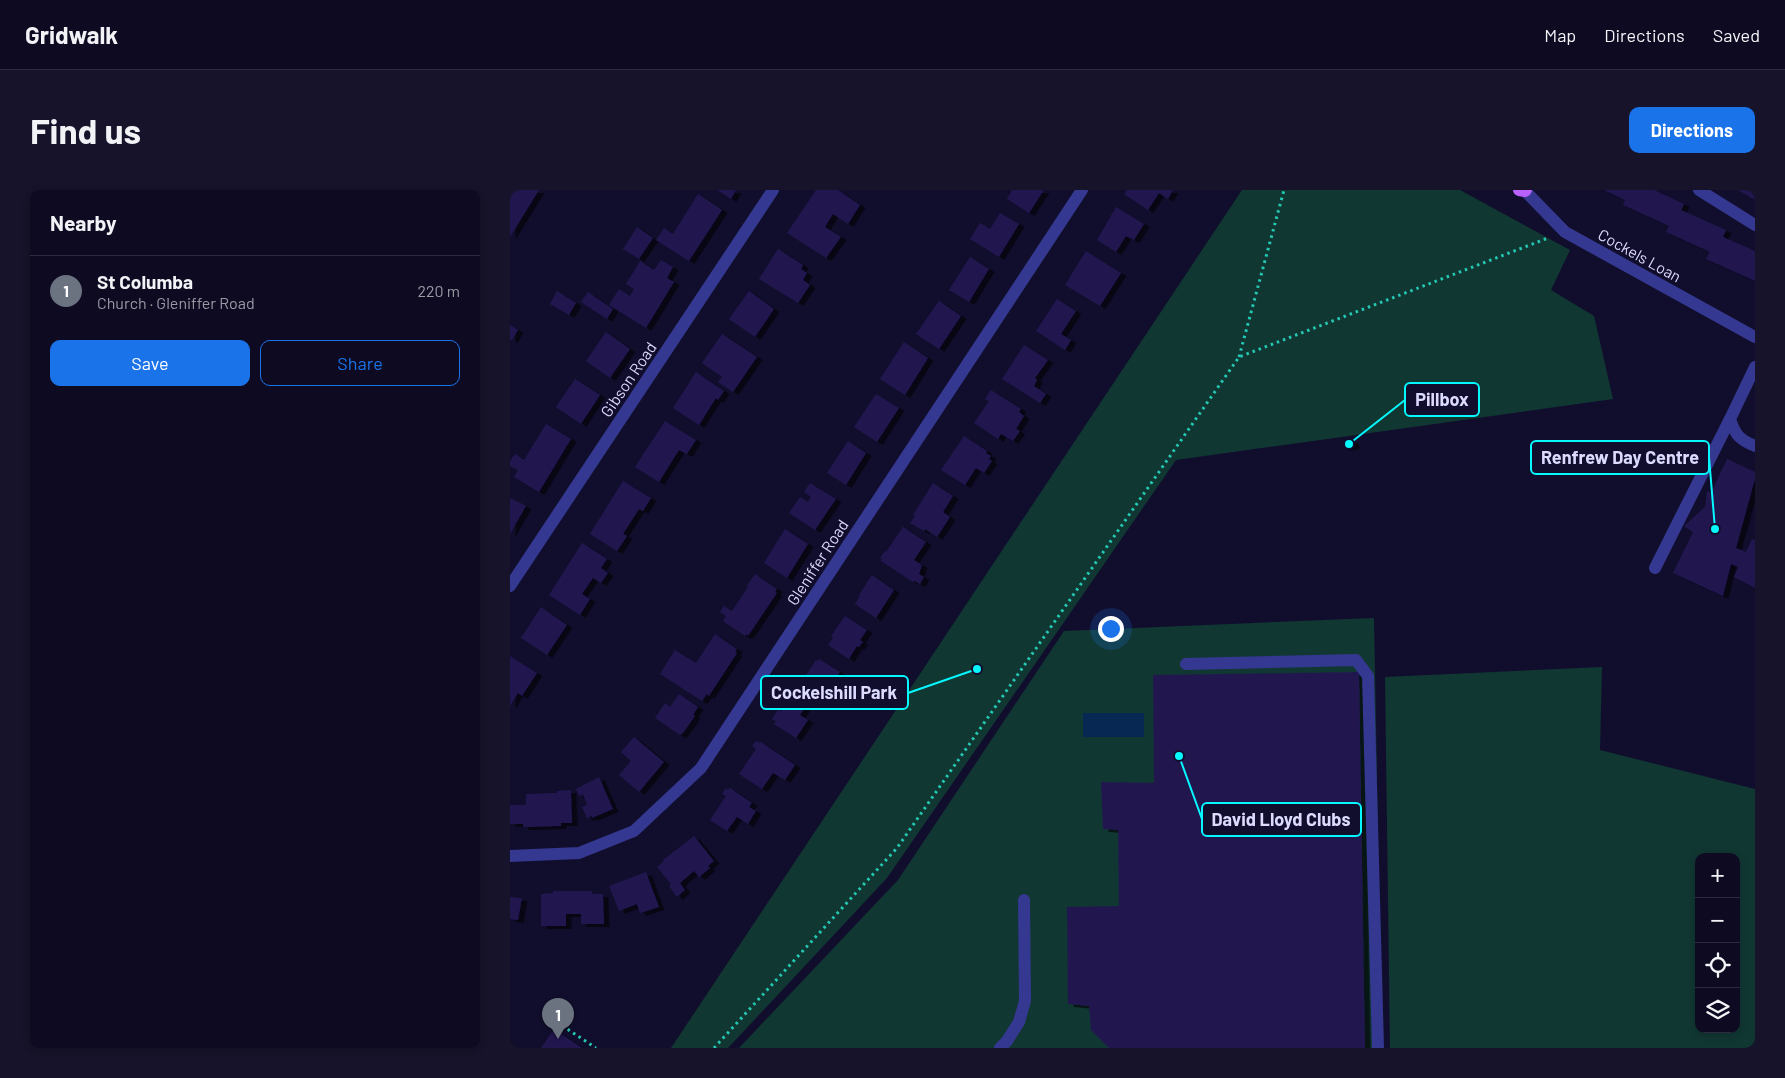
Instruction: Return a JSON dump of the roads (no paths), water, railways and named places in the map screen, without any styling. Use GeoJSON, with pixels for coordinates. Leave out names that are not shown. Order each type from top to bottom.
{"type":"FeatureCollection","features":[{"type":"Feature","properties":{"kind":"street","name":"Gibson Road"},"geometry":{"type":"LineString","coordinates":[[510,586],[774,190]]}},
{"type":"Feature","properties":{"kind":"street","name":"Gleniffer Road"},"geometry":{"type":"LineString","coordinates":[[510,856],[579,853],[634,831],[701,768],[1082,190]]}},
{"type":"Feature","properties":{"kind":"street","name":"Cockels Loan"},"geometry":{"type":"LineString","coordinates":[[1523,190],[1565,232],[1755,337]]}},
{"type":"Feature","properties":{"kind":"street"},"geometry":{"type":"LineString","coordinates":[[1699,190],[1755,225]]}},
{"type":"Feature","properties":{"kind":"street"},"geometry":{"type":"LineString","coordinates":[[1656,568],[1755,367]]}},
{"type":"Feature","properties":{"kind":"street"},"geometry":{"type":"LineString","coordinates":[[1730,419],[1734,432],[1745,442],[1755,446]]}},
{"type":"Feature","properties":{"kind":"street"},"geometry":{"type":"LineString","coordinates":[[1186,664],[1356,660],[1368,676],[1378,1048]]}},
{"type":"Feature","properties":{"kind":"street"},"geometry":{"type":"LineString","coordinates":[[1004,1044],[1019,1022],[1025,1002],[1024,900]]}},
{"type":"Feature","properties":{"kind":"water"},"geometry":{"type":"Polygon","coordinates":[[[1083,713],[1144,713],[1144,737],[1083,737],[1083,713]]]}},
{"type":"Feature","properties":{"kind":"place","name":"Pillbox"},"geometry":{"type":"Point","coordinates":[1349,444]}},
{"type":"Feature","properties":{"kind":"place","name":"Renfrew Day Centre"},"geometry":{"type":"Point","coordinates":[1715,529]}},
{"type":"Feature","properties":{"kind":"place","name":"Cockelshill Park"},"geometry":{"type":"Point","coordinates":[977,669]}},
{"type":"Feature","properties":{"kind":"place","name":"David Lloyd Clubs"},"geometry":{"type":"Point","coordinates":[1179,756]}},
{"type":"Feature","properties":{"kind":"place","name":"St Columba"},"geometry":{"type":"Point","coordinates":[558,1039]}}]}
